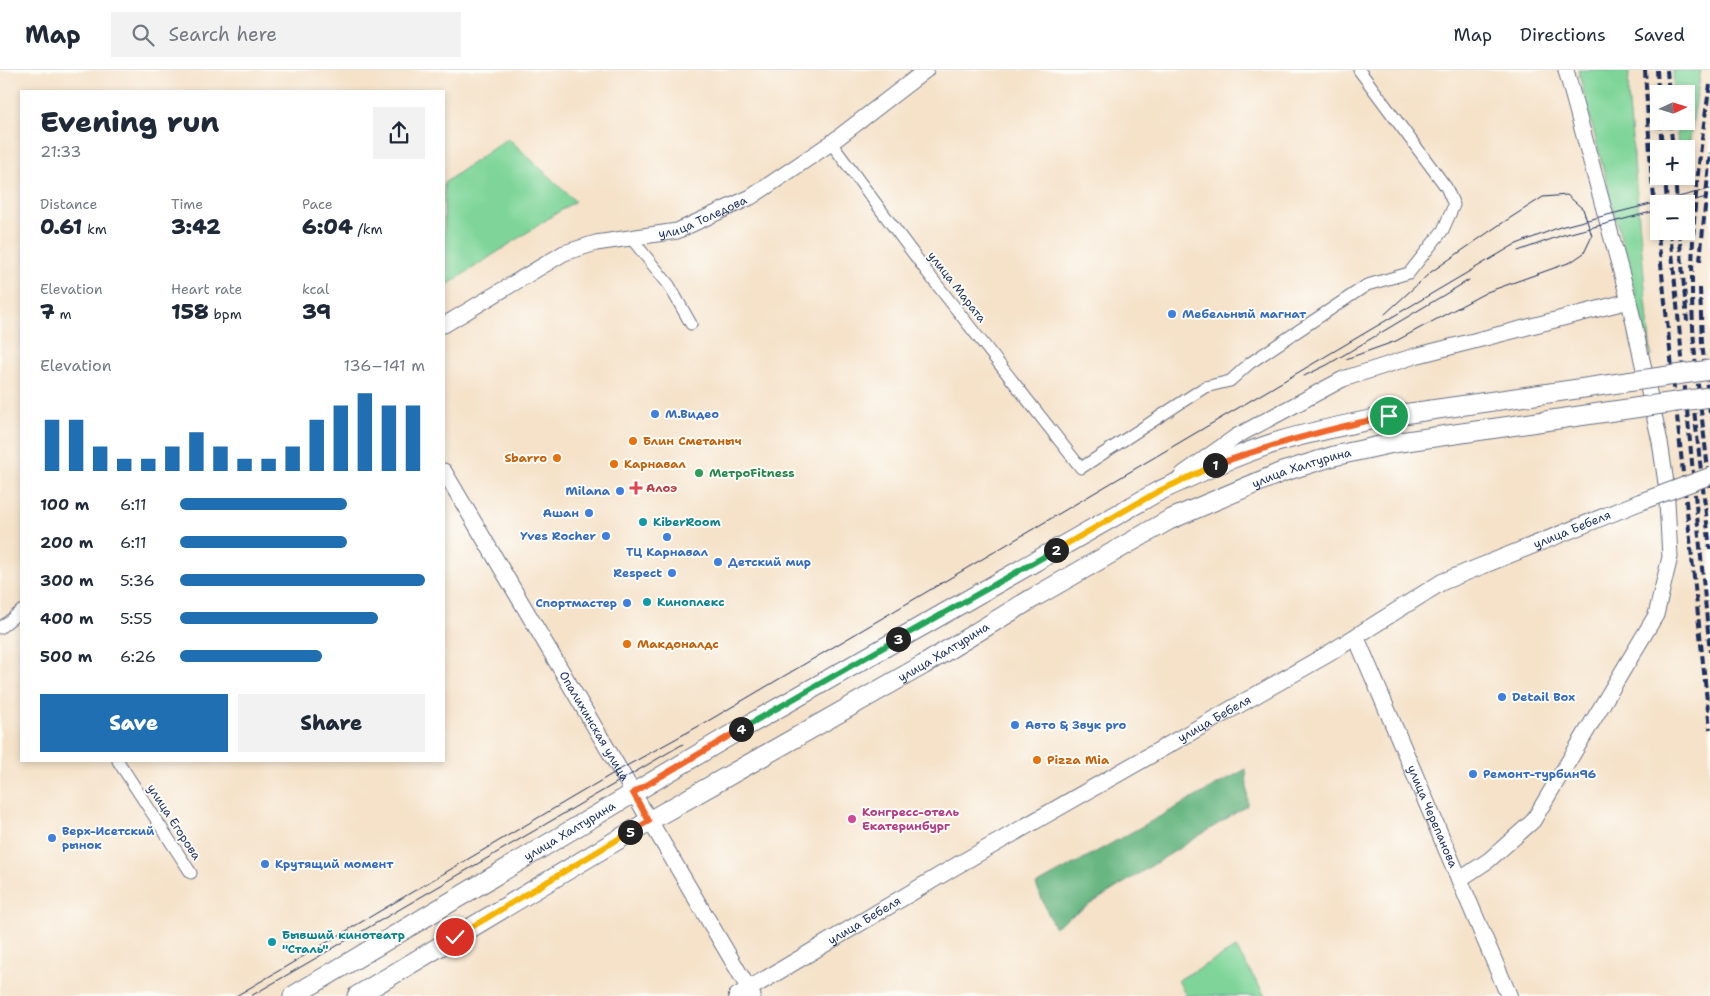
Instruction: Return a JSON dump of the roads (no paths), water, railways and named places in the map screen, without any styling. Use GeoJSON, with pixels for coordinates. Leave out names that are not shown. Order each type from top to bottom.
{"type":"FeatureCollection","features":[{"type":"Feature","properties":{"kind":"main road","name":"улица Халтурина"},"geometry":{"type":"LineString","coordinates":[[293,996],[633,793],[1157,492],[1213,466],[1276,443],[1328,428],[1389,416],[1710,370]]}},
{"type":"Feature","properties":{"kind":"main road","name":"улица Халтурина"},"geometry":{"type":"LineString","coordinates":[[356,996],[649,821],[923,665],[1033,598],[1169,520],[1282,472],[1334,456],[1393,443],[1710,397]]}},
{"type":"Feature","properties":{"kind":"main road","name":"улица Бебеля"},"geometry":{"type":"LineString","coordinates":[[746,994],[956,866],[1356,637],[1442,582],[1640,502],[1710,476]]}},
{"type":"Feature","properties":{"kind":"main road","name":"улица Черепанова"},"geometry":{"type":"LineString","coordinates":[[1356,637],[1509,996]]}},
{"type":"Feature","properties":{"kind":"street","name":"улица Толедова"},"geometry":{"type":"LineString","coordinates":[[450,322],[564,253],[596,243],[676,231],[751,197],[831,143],[926,70]]}},
{"type":"Feature","properties":{"kind":"street","name":"улица Марата"},"geometry":{"type":"LineString","coordinates":[[831,143],[927,272],[1081,468],[1205,387],[1230,381],[1250,363],[1367,285],[1409,274],[1443,230],[1454,205],[1446,187],[1359,70]]}},
{"type":"Feature","properties":{"kind":"street"},"geometry":{"type":"LineString","coordinates":[[1459,880],[1489,860],[1533,820],[1656,615],[1670,557],[1666,483],[1629,301],[1566,70]]}},
{"type":"Feature","properties":{"kind":"street"},"geometry":{"type":"LineString","coordinates":[[631,238],[669,285],[691,324]]}},
{"type":"Feature","properties":{"kind":"street"},"geometry":{"type":"LineString","coordinates":[[1157,492],[1237,436],[1343,379],[1415,356],[1629,301]]}},
{"type":"Feature","properties":{"kind":"street","name":"Опалихинская улица"},"geometry":{"type":"LineString","coordinates":[[446,478],[633,793],[746,994]]}},
{"type":"Feature","properties":{"kind":"street"},"geometry":{"type":"LineString","coordinates":[[0,628],[20,613]]}},
{"type":"Feature","properties":{"kind":"street","name":"улица Егорова"},"geometry":{"type":"LineString","coordinates":[[119,762],[191,873]]}},
{"type":"Feature","properties":{"kind":"tram line"},"geometry":{"type":"LineString","coordinates":[[236,996],[619,770],[708,721],[1514,245],[1560,227],[1710,189]]}},
{"type":"Feature","properties":{"kind":"tram line"},"geometry":{"type":"LineString","coordinates":[[1346,359],[1396,341],[1487,292],[1571,262],[1584,253],[1592,236],[1583,209],[1567,195],[1543,197],[1431,272],[1385,314]]}},
{"type":"Feature","properties":{"kind":"tram line"},"geometry":{"type":"LineString","coordinates":[[1695,200],[1706,197]]}},
{"type":"Feature","properties":{"kind":"tram line"},"geometry":{"type":"LineString","coordinates":[[1518,251],[1563,235],[1650,212]]}},
{"type":"Feature","properties":{"kind":"tram line"},"geometry":{"type":"LineString","coordinates":[[1304,376],[1327,365],[1469,280]]}},
{"type":"Feature","properties":{"kind":"tram line"},"geometry":{"type":"LineString","coordinates":[[251,996],[683,744]]}},
{"type":"Feature","properties":{"kind":"railway"},"geometry":{"type":"LineString","coordinates":[[1645,70],[1651,169],[1710,729]]}},
{"type":"Feature","properties":{"kind":"railway"},"geometry":{"type":"LineString","coordinates":[[1657,70],[1658,85]]}},
{"type":"Feature","properties":{"kind":"railway"},"geometry":{"type":"LineString","coordinates":[[1667,70],[1668,85]]}},
{"type":"Feature","properties":{"kind":"railway"},"geometry":{"type":"LineString","coordinates":[[1710,85],[1697,181],[1692,279],[1692,312],[1697,380],[1710,488]]}},
{"type":"Feature","properties":{"kind":"railway"},"geometry":{"type":"LineString","coordinates":[[1661,130],[1661,140]]}},
{"type":"Feature","properties":{"kind":"railway"},"geometry":{"type":"LineString","coordinates":[[1671,130],[1672,140]]}},
{"type":"Feature","properties":{"kind":"railway"},"geometry":{"type":"LineString","coordinates":[[1700,261],[1710,153]]}},
{"type":"Feature","properties":{"kind":"railway"},"geometry":{"type":"LineString","coordinates":[[1666,185],[1666,195]]}},
{"type":"Feature","properties":{"kind":"railway"},"geometry":{"type":"LineString","coordinates":[[1676,185],[1676,195]]}},
{"type":"Feature","properties":{"kind":"railway"},"geometry":{"type":"LineString","coordinates":[[1671,240],[1710,652]]}},
{"type":"Feature","properties":{"kind":"railway"},"geometry":{"type":"LineString","coordinates":[[1680,240],[1687,321]]}},
{"type":"Feature","properties":{"kind":"railway"},"geometry":{"type":"LineString","coordinates":[[1700,288],[1702,343],[1710,413]]}},
{"type":"Feature","properties":{"kind":"railway"},"geometry":{"type":"LineString","coordinates":[[1693,401],[1710,549]]}},
{"type":"Feature","properties":{"kind":"place","name":"Мебельный магнат"},"geometry":{"type":"Point","coordinates":[1172,314]}},
{"type":"Feature","properties":{"kind":"place","name":"М.Видео"},"geometry":{"type":"Point","coordinates":[655,414]}},
{"type":"Feature","properties":{"kind":"place","name":"Блин Сметаныч"},"geometry":{"type":"Point","coordinates":[633,441]}},
{"type":"Feature","properties":{"kind":"place","name":"Sbarro"},"geometry":{"type":"Point","coordinates":[557,458]}},
{"type":"Feature","properties":{"kind":"place","name":"Карнавал"},"geometry":{"type":"Point","coordinates":[614,464]}},
{"type":"Feature","properties":{"kind":"place","name":"МетроFitness"},"geometry":{"type":"Point","coordinates":[699,473]}},
{"type":"Feature","properties":{"kind":"place","name":"Алоэ"},"geometry":{"type":"Point","coordinates":[636,488]}},
{"type":"Feature","properties":{"kind":"place","name":"Milana"},"geometry":{"type":"Point","coordinates":[620,491]}},
{"type":"Feature","properties":{"kind":"place","name":"Ашан"},"geometry":{"type":"Point","coordinates":[589,513]}},
{"type":"Feature","properties":{"kind":"place","name":"KiberRoom"},"geometry":{"type":"Point","coordinates":[643,522]}},
{"type":"Feature","properties":{"kind":"place","name":"Yves Rocher"},"geometry":{"type":"Point","coordinates":[606,536]}},
{"type":"Feature","properties":{"kind":"place","name":"ТЦ Карнавал"},"geometry":{"type":"Point","coordinates":[667,537]}},
{"type":"Feature","properties":{"kind":"place","name":"Детский мир"},"geometry":{"type":"Point","coordinates":[718,562]}},
{"type":"Feature","properties":{"kind":"place","name":"Respect"},"geometry":{"type":"Point","coordinates":[672,573]}},
{"type":"Feature","properties":{"kind":"place","name":"Киноплекс"},"geometry":{"type":"Point","coordinates":[647,602]}},
{"type":"Feature","properties":{"kind":"place","name":"Спортмастер"},"geometry":{"type":"Point","coordinates":[627,603]}},
{"type":"Feature","properties":{"kind":"place","name":"Макдоналдс"},"geometry":{"type":"Point","coordinates":[627,644]}},
{"type":"Feature","properties":{"kind":"place","name":"Detail Box"},"geometry":{"type":"Point","coordinates":[1502,697]}},
{"type":"Feature","properties":{"kind":"place","name":"Авто & Звук pro"},"geometry":{"type":"Point","coordinates":[1015,725]}},
{"type":"Feature","properties":{"kind":"place","name":"Pizza Mia"},"geometry":{"type":"Point","coordinates":[1037,760]}},
{"type":"Feature","properties":{"kind":"place","name":"Ремонт-турбин96"},"geometry":{"type":"Point","coordinates":[1473,774]}},
{"type":"Feature","properties":{"kind":"place","name":"Конгресс-отель Екатеринбург"},"geometry":{"type":"Point","coordinates":[852,819]}},
{"type":"Feature","properties":{"kind":"place","name":"Верх-Исетский рынок"},"geometry":{"type":"Point","coordinates":[52,838]}},
{"type":"Feature","properties":{"kind":"place","name":"Крутящий момент"},"geometry":{"type":"Point","coordinates":[265,864]}},
{"type":"Feature","properties":{"kind":"place","name":"Бывший кинотеатр \"Сталь\""},"geometry":{"type":"Point","coordinates":[272,942]}}]}
